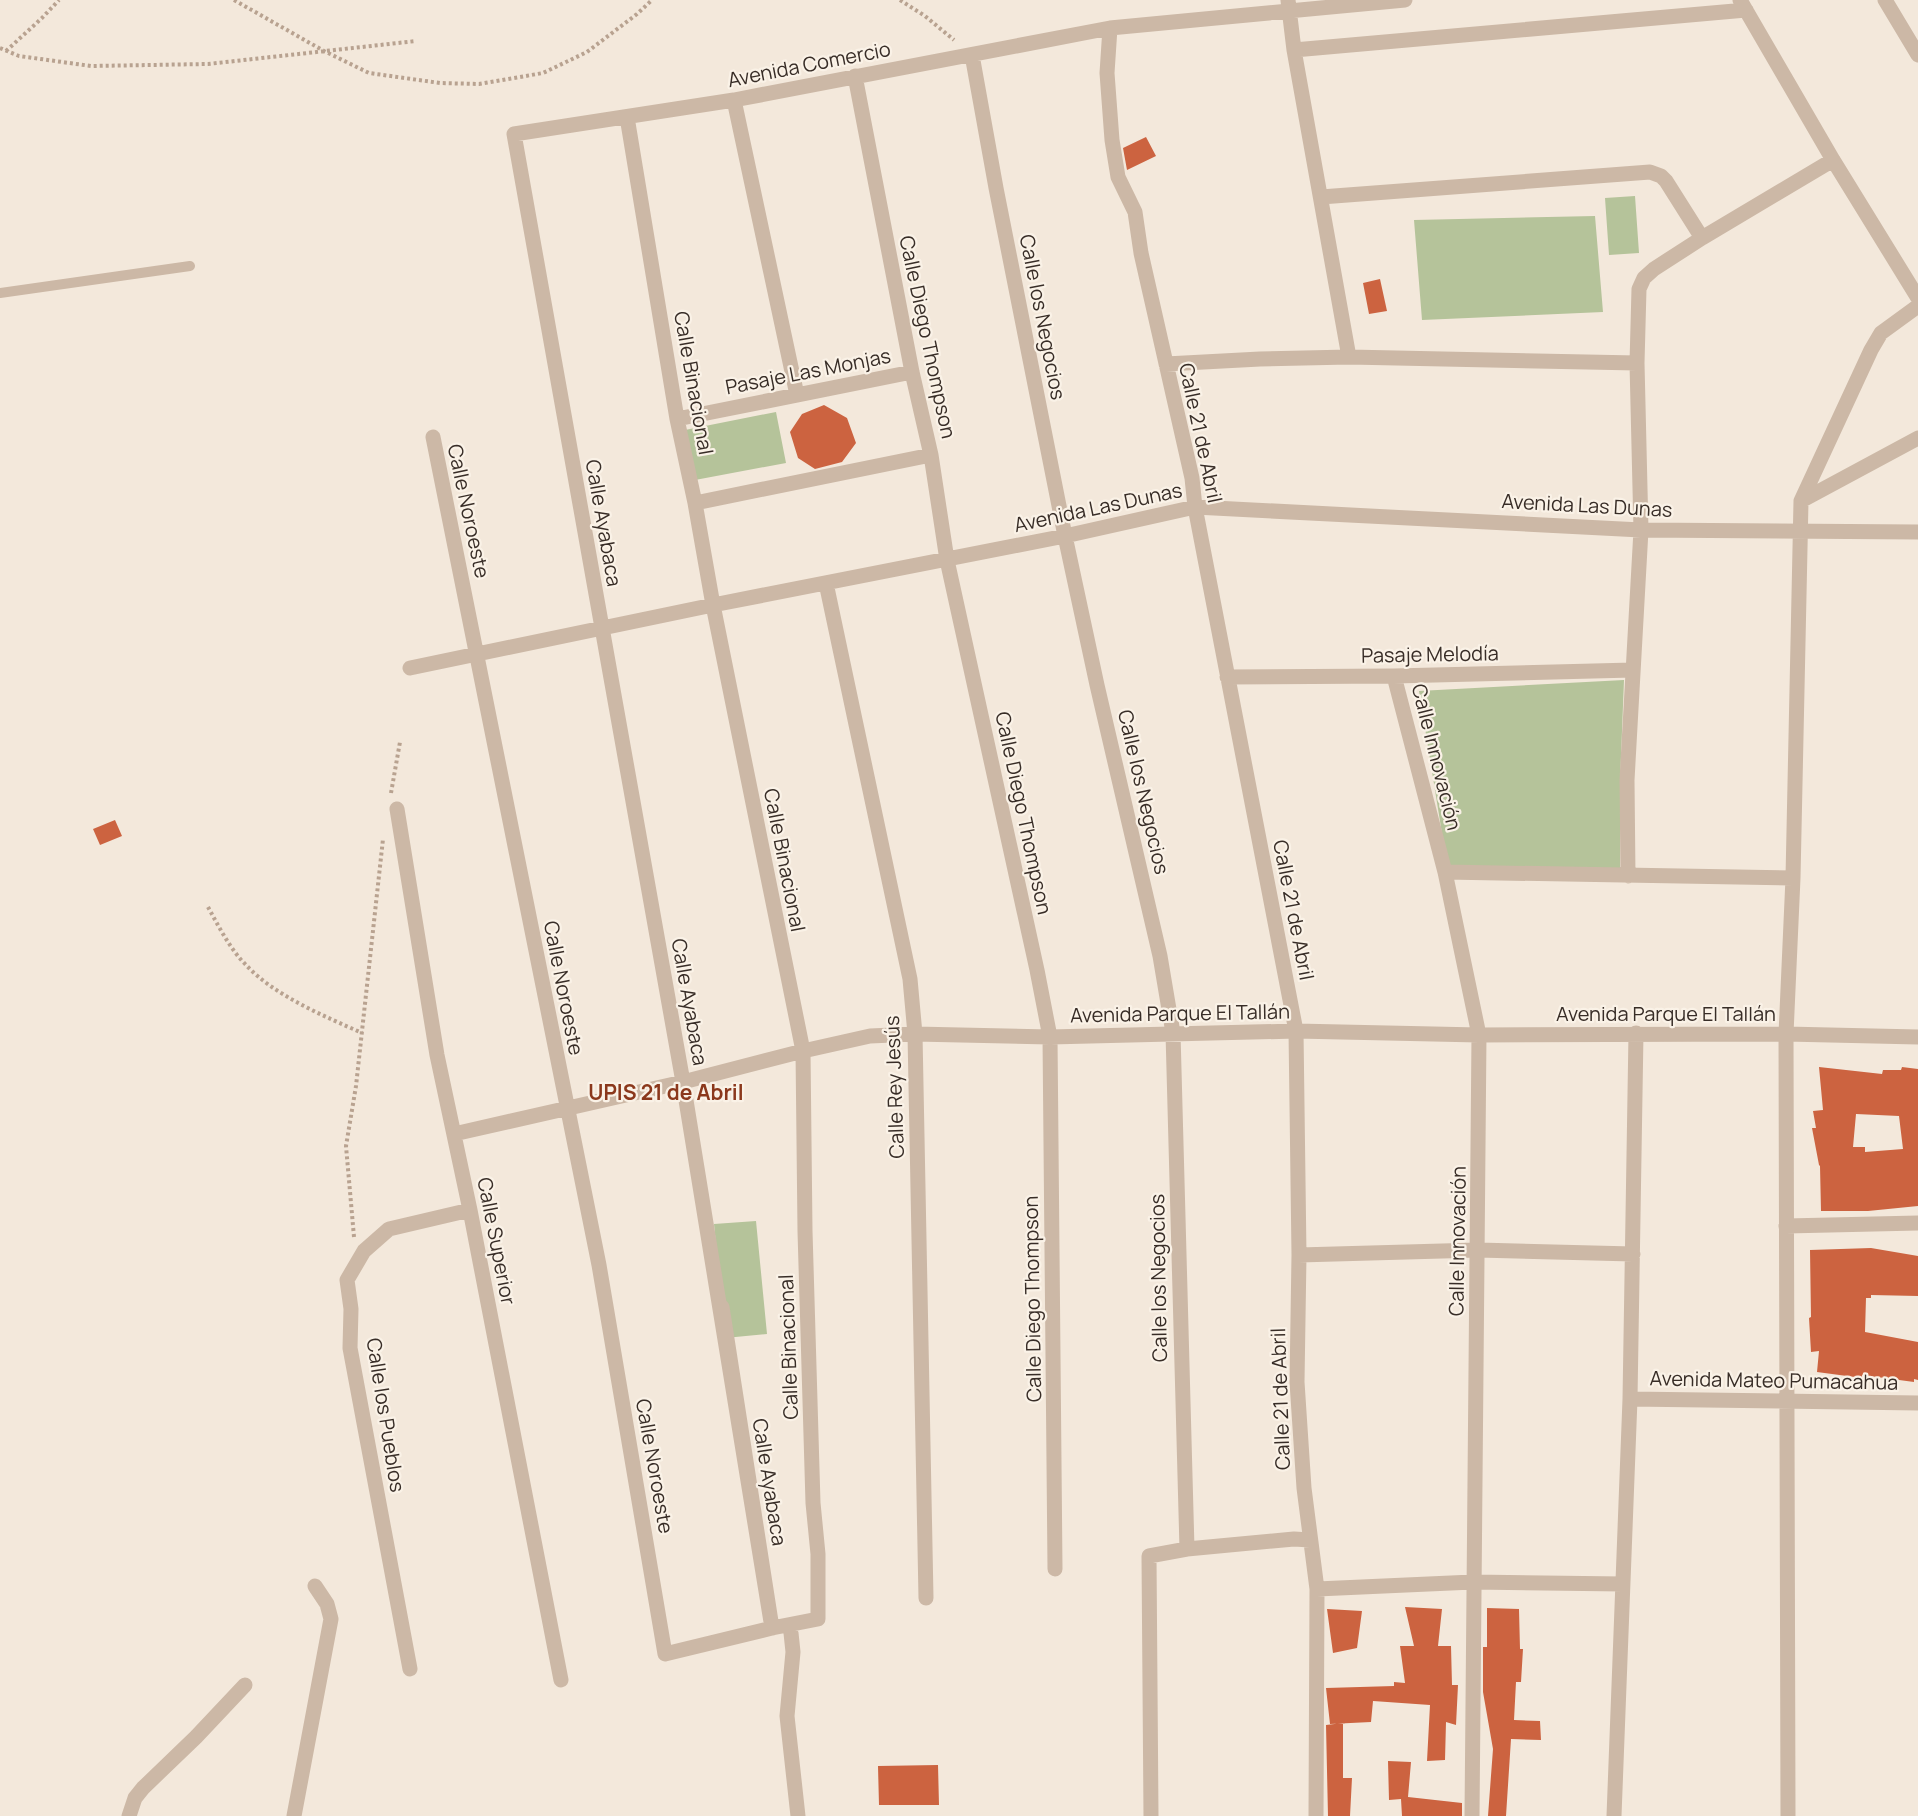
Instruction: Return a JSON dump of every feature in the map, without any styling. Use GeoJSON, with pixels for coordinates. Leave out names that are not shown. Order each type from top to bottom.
{"type":"FeatureCollection","features":[{"type":"Feature","properties":{"kind":"street","name":"Avenida Comercio"},"geometry":{"type":"LineString","coordinates":[[514,134],[734,100],[1110,28],[1289,6],[1405,0]]}},
{"type":"Feature","properties":{"kind":"street"},"geometry":{"type":"LineString","coordinates":[[1885,0],[1918,55]]}},
{"type":"Feature","properties":{"kind":"street"},"geometry":{"type":"LineString","coordinates":[[1294,50],[1743,5],[1833,160],[1918,298]]}},
{"type":"Feature","properties":{"kind":"street"},"geometry":{"type":"LineString","coordinates":[[1289,6],[1294,50],[1349,357]]}},
{"type":"Feature","properties":{"kind":"street","name":"Calle 21 de Abril"},"geometry":{"type":"LineString","coordinates":[[1110,28],[1107,73],[1112,140],[1118,177],[1135,212],[1141,253],[1192,478],[1195,507],[1296,1031],[1299,1256],[1297,1382],[1304,1488],[1317,1589],[1316,1816]]}},
{"type":"Feature","properties":{"kind":"street","name":"Calle los Negocios"},"geometry":{"type":"LineString","coordinates":[[972,55],[1000,211],[1065,536],[1160,956],[1173,1033],[1187,1549]]}},
{"type":"Feature","properties":{"kind":"street","name":"Calle Diego Thompson"},"geometry":{"type":"LineString","coordinates":[[855,76],[912,372],[931,455],[947,560],[1050,1037],[1055,1569]]}},
{"type":"Feature","properties":{"kind":"street"},"geometry":{"type":"LineString","coordinates":[[734,100],[797,395]]}},
{"type":"Feature","properties":{"kind":"street","name":"Calle Binacional"},"geometry":{"type":"LineString","coordinates":[[627,117],[677,419],[802,1051],[805,1243],[813,1503],[818,1554],[818,1619],[772,1628]]}},
{"type":"Feature","properties":{"kind":"street","name":"Calle Ayabaca"},"geometry":{"type":"LineString","coordinates":[[514,134],[683,1082],[772,1628]]}},
{"type":"Feature","properties":{"kind":"street"},"geometry":{"type":"LineString","coordinates":[[1628,876],[1627,780],[1641,530],[1637,363],[1639,289],[1644,278],[1654,269],[1833,160]]}},
{"type":"Feature","properties":{"kind":"street"},"geometry":{"type":"LineString","coordinates":[[1322,197],[1650,172],[1661,176],[1666,181],[1702,238]]}},
{"type":"Feature","properties":{"kind":"street"},"geometry":{"type":"LineString","coordinates":[[1788,1816],[1786,1034],[1793,878],[1801,501],[1881,333],[1918,306]]}},
{"type":"Feature","properties":{"kind":"street"},"geometry":{"type":"LineString","coordinates":[[1166,364],[1349,357],[1637,363]]}},
{"type":"Feature","properties":{"kind":"street","name":"Pasaje Las Monjas"},"geometry":{"type":"LineString","coordinates":[[677,419],[912,372]]}},
{"type":"Feature","properties":{"kind":"street","name":"Calle Noroeste"},"geometry":{"type":"LineString","coordinates":[[433,437],[599,1265],[665,1654],[772,1628]]}},
{"type":"Feature","properties":{"kind":"street"},"geometry":{"type":"LineString","coordinates":[[1801,501],[1918,438]]}},
{"type":"Feature","properties":{"kind":"street"},"geometry":{"type":"LineString","coordinates":[[695,503],[931,455]]}},
{"type":"Feature","properties":{"kind":"street","name":"Avenida Las Dunas"},"geometry":{"type":"LineString","coordinates":[[410,668],[713,605],[1065,536],[1195,507],[1641,530],[1918,532]]}},
{"type":"Feature","properties":{"kind":"street","name":"Calle Rey Jesús"},"geometry":{"type":"LineString","coordinates":[[826,583],[910,979],[915,1034],[926,1598]]}},
{"type":"Feature","properties":{"kind":"street","name":"Pasaje Melodía"},"geometry":{"type":"LineString","coordinates":[[1227,677],[1394,676],[1633,670]]}},
{"type":"Feature","properties":{"kind":"street","name":"Calle Innovación"},"geometry":{"type":"LineString","coordinates":[[1394,676],[1445,872],[1479,1035],[1472,1816]]}},
{"type":"Feature","properties":{"kind":"street","name":"Calle Superior"},"geometry":{"type":"LineString","coordinates":[[393,805],[437,1055],[470,1210],[561,1680]]}},
{"type":"Feature","properties":{"kind":"street"},"geometry":{"type":"LineString","coordinates":[[1445,872],[1793,878]]}},
{"type":"Feature","properties":{"kind":"street","name":"Avenida Parque El Tallán"},"geometry":{"type":"LineString","coordinates":[[454,1134],[683,1082],[870,1036],[915,1034],[1050,1037],[1296,1031],[1479,1035],[1636,1033],[1918,1037]]}},
{"type":"Feature","properties":{"kind":"street"},"geometry":{"type":"LineString","coordinates":[[1614,1816],[1630,1399],[1636,1033]]}},
{"type":"Feature","properties":{"kind":"street","name":"Calle los Pueblos"},"geometry":{"type":"LineString","coordinates":[[410,1669],[350,1348],[351,1309],[347,1280],[364,1251],[388,1229],[470,1210]]}},
{"type":"Feature","properties":{"kind":"street"},"geometry":{"type":"LineString","coordinates":[[1786,1226],[1918,1223]]}},
{"type":"Feature","properties":{"kind":"street"},"geometry":{"type":"LineString","coordinates":[[1299,1256],[1478,1250],[1632,1254]]}},
{"type":"Feature","properties":{"kind":"street","name":"Calle Ayabaca"},"geometry":{"type":"LineString","coordinates":[[722,1306],[772,1628]]}},
{"type":"Feature","properties":{"kind":"street","name":"Avenida Mateo Pumacahua"},"geometry":{"type":"LineString","coordinates":[[1630,1399],[1918,1403]]}},
{"type":"Feature","properties":{"kind":"street"},"geometry":{"type":"LineString","coordinates":[[1151,1816],[1149,1556],[1187,1549],[1294,1539],[1310,1540]]}},
{"type":"Feature","properties":{"kind":"street"},"geometry":{"type":"LineString","coordinates":[[1317,1589],[1473,1582],[1623,1584]]}},
{"type":"Feature","properties":{"kind":"street"},"geometry":{"type":"LineString","coordinates":[[294,1816],[331,1619],[327,1604],[315,1586]]}},
{"type":"Feature","properties":{"kind":"street"},"geometry":{"type":"LineString","coordinates":[[791,1633],[793,1652],[787,1716],[798,1816]]}},
{"type":"Feature","properties":{"kind":"street"},"geometry":{"type":"LineString","coordinates":[[129,1816],[135,1798],[143,1788],[246,1685]]}},
{"type":"Feature","properties":{"kind":"lane"},"geometry":{"type":"LineString","coordinates":[[0,293],[190,266]]}},
{"type":"Feature","properties":{"kind":"path"},"geometry":{"type":"LineString","coordinates":[[6,51],[59,0]]}},
{"type":"Feature","properties":{"kind":"path"},"geometry":{"type":"LineString","coordinates":[[234,0],[324,51],[369,73],[440,83],[480,84],[543,73],[587,52],[652,0]]}},
{"type":"Feature","properties":{"kind":"path"},"geometry":{"type":"LineString","coordinates":[[900,0],[925,16],[972,55]]}},
{"type":"Feature","properties":{"kind":"path"},"geometry":{"type":"LineString","coordinates":[[0,48],[19,56],[91,66],[208,64],[416,41]]}},
{"type":"Feature","properties":{"kind":"path"},"geometry":{"type":"LineString","coordinates":[[393,805],[400,742]]}},
{"type":"Feature","properties":{"kind":"path"},"geometry":{"type":"LineString","coordinates":[[356,1265],[345,1146],[356,1086],[383,834]]}},
{"type":"Feature","properties":{"kind":"path"},"geometry":{"type":"LineString","coordinates":[[208,907],[227,940],[246,965],[274,988],[326,1017],[362,1033]]}},
{"type":"Feature","properties":{"kind":"green space"},"geometry":{"type":"Polygon","coordinates":[[[1635,196],[1639,253],[1609,255],[1605,198],[1635,196]]]}},
{"type":"Feature","properties":{"kind":"green space"},"geometry":{"type":"Polygon","coordinates":[[[1595,216],[1603,312],[1422,320],[1414,220],[1595,216]]]}},
{"type":"Feature","properties":{"kind":"green space"},"geometry":{"type":"Polygon","coordinates":[[[776,412],[786,463],[695,480],[685,430],[776,412]]]}},
{"type":"Feature","properties":{"kind":"green space"},"geometry":{"type":"Polygon","coordinates":[[[1624,680],[1620,782],[1620,868],[1449,877],[1419,691],[1624,680]]]}},
{"type":"Feature","properties":{"kind":"green space"},"geometry":{"type":"Polygon","coordinates":[[[756,1221],[767,1334],[725,1338],[714,1224],[756,1221]]]}},
{"type":"Feature","properties":{"kind":"building"},"geometry":{"type":"Polygon","coordinates":[[[1146,137],[1156,156],[1127,170],[1123,148],[1146,137]]]}},
{"type":"Feature","properties":{"kind":"building"},"geometry":{"type":"Polygon","coordinates":[[[1380,279],[1387,311],[1369,314],[1363,283],[1380,279]]]}},
{"type":"Feature","properties":{"kind":"building"},"geometry":{"type":"Polygon","coordinates":[[[824,405],[847,418],[856,443],[842,462],[815,469],[798,458],[790,432],[802,414],[824,405]]]}},
{"type":"Feature","properties":{"kind":"building"},"geometry":{"type":"Polygon","coordinates":[[[115,820],[122,836],[100,845],[93,829],[115,820]]]}},
{"type":"Feature","properties":{"kind":"building"},"geometry":{"type":"Polygon","coordinates":[[[1819,1067],[1882,1074],[1883,1070],[1901,1070],[1902,1067],[1918,1069],[1918,1206],[1868,1211],[1821,1211],[1820,1166],[1812,1128],[1816,1128],[1813,1111],[1823,1110],[1819,1067]],[[1856,1114],[1853,1147],[1865,1147],[1865,1152],[1903,1149],[1899,1116],[1856,1114]]]}},
{"type":"Feature","properties":{"kind":"building"},"geometry":{"type":"Polygon","coordinates":[[[1871,1248],[1918,1256],[1918,1296],[1871,1295],[1871,1298],[1866,1298],[1865,1332],[1918,1342],[1918,1380],[1914,1379],[1914,1382],[1817,1372],[1819,1351],[1811,1352],[1809,1318],[1811,1317],[1810,1250],[1871,1248]]]}},
{"type":"Feature","properties":{"kind":"building"},"geometry":{"type":"Polygon","coordinates":[[[1405,1607],[1442,1609],[1438,1646],[1451,1646],[1452,1685],[1458,1685],[1456,1725],[1446,1722],[1445,1760],[1427,1761],[1430,1705],[1373,1701],[1371,1722],[1330,1724],[1326,1688],[1394,1686],[1394,1682],[1405,1683],[1400,1646],[1414,1646],[1405,1607]]]}},
{"type":"Feature","properties":{"kind":"building"},"geometry":{"type":"Polygon","coordinates":[[[1487,1608],[1519,1609],[1520,1649],[1523,1649],[1521,1682],[1516,1682],[1514,1720],[1540,1721],[1541,1740],[1511,1739],[1506,1816],[1488,1816],[1493,1749],[1483,1692],[1483,1647],[1487,1647],[1487,1608]]]}},
{"type":"Feature","properties":{"kind":"building"},"geometry":{"type":"Polygon","coordinates":[[[1327,1609],[1362,1611],[1357,1648],[1333,1653],[1327,1609]]]}},
{"type":"Feature","properties":{"kind":"building"},"geometry":{"type":"Polygon","coordinates":[[[1343,1723],[1343,1778],[1352,1778],[1350,1816],[1328,1816],[1326,1725],[1343,1723]]]}},
{"type":"Feature","properties":{"kind":"building"},"geometry":{"type":"Polygon","coordinates":[[[1388,1761],[1411,1762],[1408,1797],[1462,1803],[1462,1816],[1402,1816],[1401,1799],[1389,1800],[1388,1761]]]}},
{"type":"Feature","properties":{"kind":"building"},"geometry":{"type":"Polygon","coordinates":[[[938,1765],[939,1805],[879,1805],[878,1766],[938,1765]]]}},
{"type":"Feature","properties":{"kind":"district","name":"UPIS 21 de Abril"},"geometry":{"type":"Point","coordinates":[666,1092]}}]}
